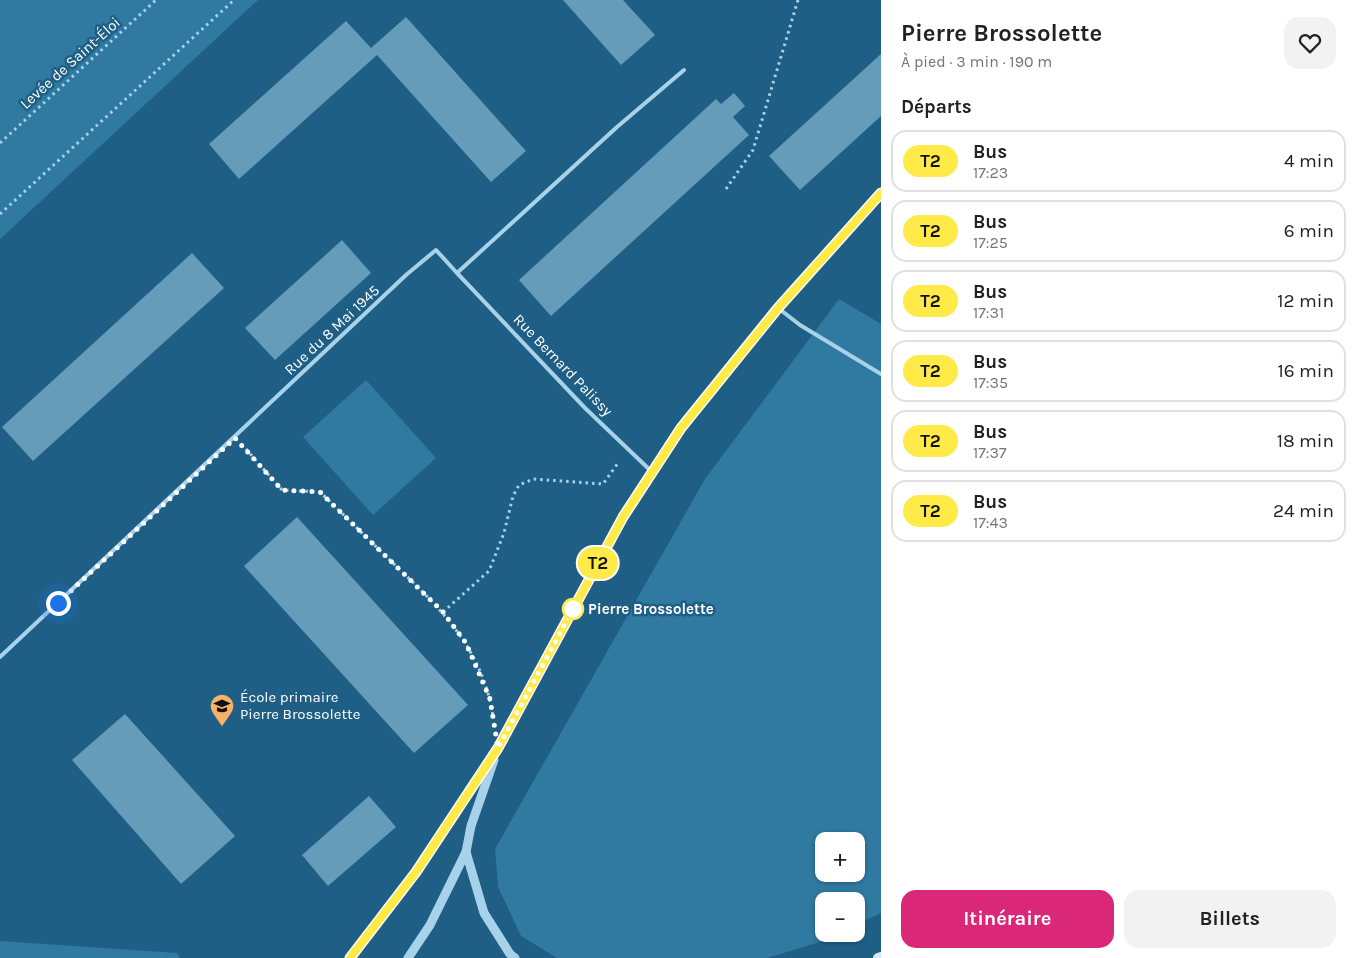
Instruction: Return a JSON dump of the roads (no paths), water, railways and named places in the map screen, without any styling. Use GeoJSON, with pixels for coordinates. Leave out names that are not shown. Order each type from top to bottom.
{"type":"FeatureCollection","features":[{"type":"Feature","properties":{"kind":"street"},"geometry":{"type":"LineString","coordinates":[[350,958],[416,872],[498,748],[623,517],[681,428],[778,308],[881,193]]}},
{"type":"Feature","properties":{"kind":"street"},"geometry":{"type":"LineString","coordinates":[[408,958],[430,925],[466,852],[471,826],[498,748]]}},
{"type":"Feature","properties":{"kind":"street"},"geometry":{"type":"LineString","coordinates":[[466,852],[484,913],[510,954],[515,958]]}},
{"type":"Feature","properties":{"kind":"lane"},"geometry":{"type":"LineString","coordinates":[[457,273],[617,127],[684,70]]}},
{"type":"Feature","properties":{"kind":"lane","name":"Rue du 8 Mai 1945"},"geometry":{"type":"LineString","coordinates":[[0,657],[235,438],[406,275],[436,250],[457,273]]}},
{"type":"Feature","properties":{"kind":"lane","name":"Rue Bernard Palissy"},"geometry":{"type":"LineString","coordinates":[[457,273],[626,450],[652,472]]}},
{"type":"Feature","properties":{"kind":"lane"},"geometry":{"type":"LineString","coordinates":[[778,308],[800,325],[881,374]]}},
{"type":"Feature","properties":{"kind":"place","name":"Pierre Brossolette"},"geometry":{"type":"Point","coordinates":[573,609]}},
{"type":"Feature","properties":{"kind":"place","name":"École primaire Pierre Brossolette"},"geometry":{"type":"Point","coordinates":[222,727]}}]}
